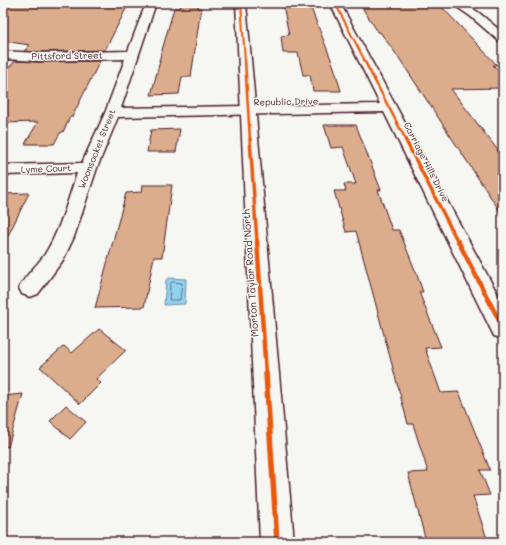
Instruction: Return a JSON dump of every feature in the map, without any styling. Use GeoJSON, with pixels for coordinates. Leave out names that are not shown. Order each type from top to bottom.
{"type":"FeatureCollection","features":[{"type":"Feature","properties":{"kind":"street","name":"Woonsocket Street"},"geometry":{"type":"LineString","coordinates":[[30,288],[52,260],[64,237],[88,168],[112,113],[131,55],[151,3]]}},
{"type":"Feature","properties":{"kind":"street","name":"Morton Taylor Road North"},"geometry":{"type":"LineString","coordinates":[[241,3],[277,542]]}},
{"type":"Feature","properties":{"kind":"street","name":"Carriage Hills Drive"},"geometry":{"type":"LineString","coordinates":[[335,3],[503,328]]}},
{"type":"Feature","properties":{"kind":"street"},"geometry":{"type":"LineString","coordinates":[[456,3],[474,14],[503,39]]}},
{"type":"Feature","properties":{"kind":"street","name":"Pittsford Street"},"geometry":{"type":"LineString","coordinates":[[3,55],[38,57],[131,55]]}},
{"type":"Feature","properties":{"kind":"street","name":"Republic Drive"},"geometry":{"type":"LineString","coordinates":[[112,113],[389,108]]}},
{"type":"Feature","properties":{"kind":"street","name":"Lyme Court"},"geometry":{"type":"LineString","coordinates":[[3,170],[88,168]]}},
{"type":"Feature","properties":{"kind":"water"},"geometry":{"type":"Polygon","coordinates":[[[168,278],[186,279],[185,304],[164,305],[166,280],[168,278]]]}},
{"type":"Feature","properties":{"kind":"building"},"geometry":{"type":"Polygon","coordinates":[[[3,3],[129,3],[105,50],[38,52],[24,51],[30,45],[3,41],[3,3]]]}},
{"type":"Feature","properties":{"kind":"building"},"geometry":{"type":"Polygon","coordinates":[[[181,3],[199,3],[198,8],[201,8],[191,77],[182,77],[179,94],[151,95],[174,8],[180,8],[181,3]]]}},
{"type":"Feature","properties":{"kind":"building"},"geometry":{"type":"Polygon","coordinates":[[[288,3],[309,3],[334,67],[341,91],[313,91],[310,75],[303,75],[298,53],[283,53],[281,36],[289,35],[283,5],[288,5],[288,3]]]}},
{"type":"Feature","properties":{"kind":"building"},"geometry":{"type":"Polygon","coordinates":[[[359,3],[438,3],[497,65],[493,65],[503,75],[503,88],[451,89],[503,157],[503,216],[399,58],[380,32],[378,32],[359,3]]]}},
{"type":"Feature","properties":{"kind":"building"},"geometry":{"type":"Polygon","coordinates":[[[15,61],[100,61],[72,117],[70,117],[63,132],[60,133],[54,144],[25,144],[38,122],[3,123],[3,74],[15,61]]]}},
{"type":"Feature","properties":{"kind":"building"},"geometry":{"type":"Polygon","coordinates":[[[324,125],[356,125],[381,190],[378,190],[392,230],[399,230],[417,275],[423,292],[419,292],[441,347],[425,348],[441,393],[459,392],[490,470],[480,470],[490,495],[473,496],[488,542],[426,542],[408,473],[428,472],[413,424],[408,424],[356,231],[346,232],[334,191],[346,191],[344,184],[356,184],[343,147],[331,148],[324,125]]]}},
{"type":"Feature","properties":{"kind":"building"},"geometry":{"type":"Polygon","coordinates":[[[180,129],[176,152],[147,152],[151,130],[180,129]]]}},
{"type":"Feature","properties":{"kind":"building"},"geometry":{"type":"Polygon","coordinates":[[[143,185],[172,185],[162,257],[154,257],[144,307],[95,308],[126,193],[142,192],[143,185]]]}},
{"type":"Feature","properties":{"kind":"building"},"geometry":{"type":"Polygon","coordinates":[[[29,193],[3,246],[3,194],[29,193]]]}},
{"type":"Feature","properties":{"kind":"building"},"geometry":{"type":"Polygon","coordinates":[[[99,329],[126,350],[96,379],[101,383],[80,404],[40,367],[64,346],[72,353],[99,329]]]}},
{"type":"Feature","properties":{"kind":"building"},"geometry":{"type":"Polygon","coordinates":[[[23,394],[8,447],[3,446],[3,396],[23,394]]]}},
{"type":"Feature","properties":{"kind":"building"},"geometry":{"type":"Polygon","coordinates":[[[66,405],[86,422],[70,439],[50,421],[66,405]]]}},
{"type":"Feature","properties":{"kind":"cycle path"},"geometry":{"type":"LineString","coordinates":[[241,3],[277,542]]}},
{"type":"Feature","properties":{"kind":"cycle path"},"geometry":{"type":"LineString","coordinates":[[335,3],[503,328]]}}]}
